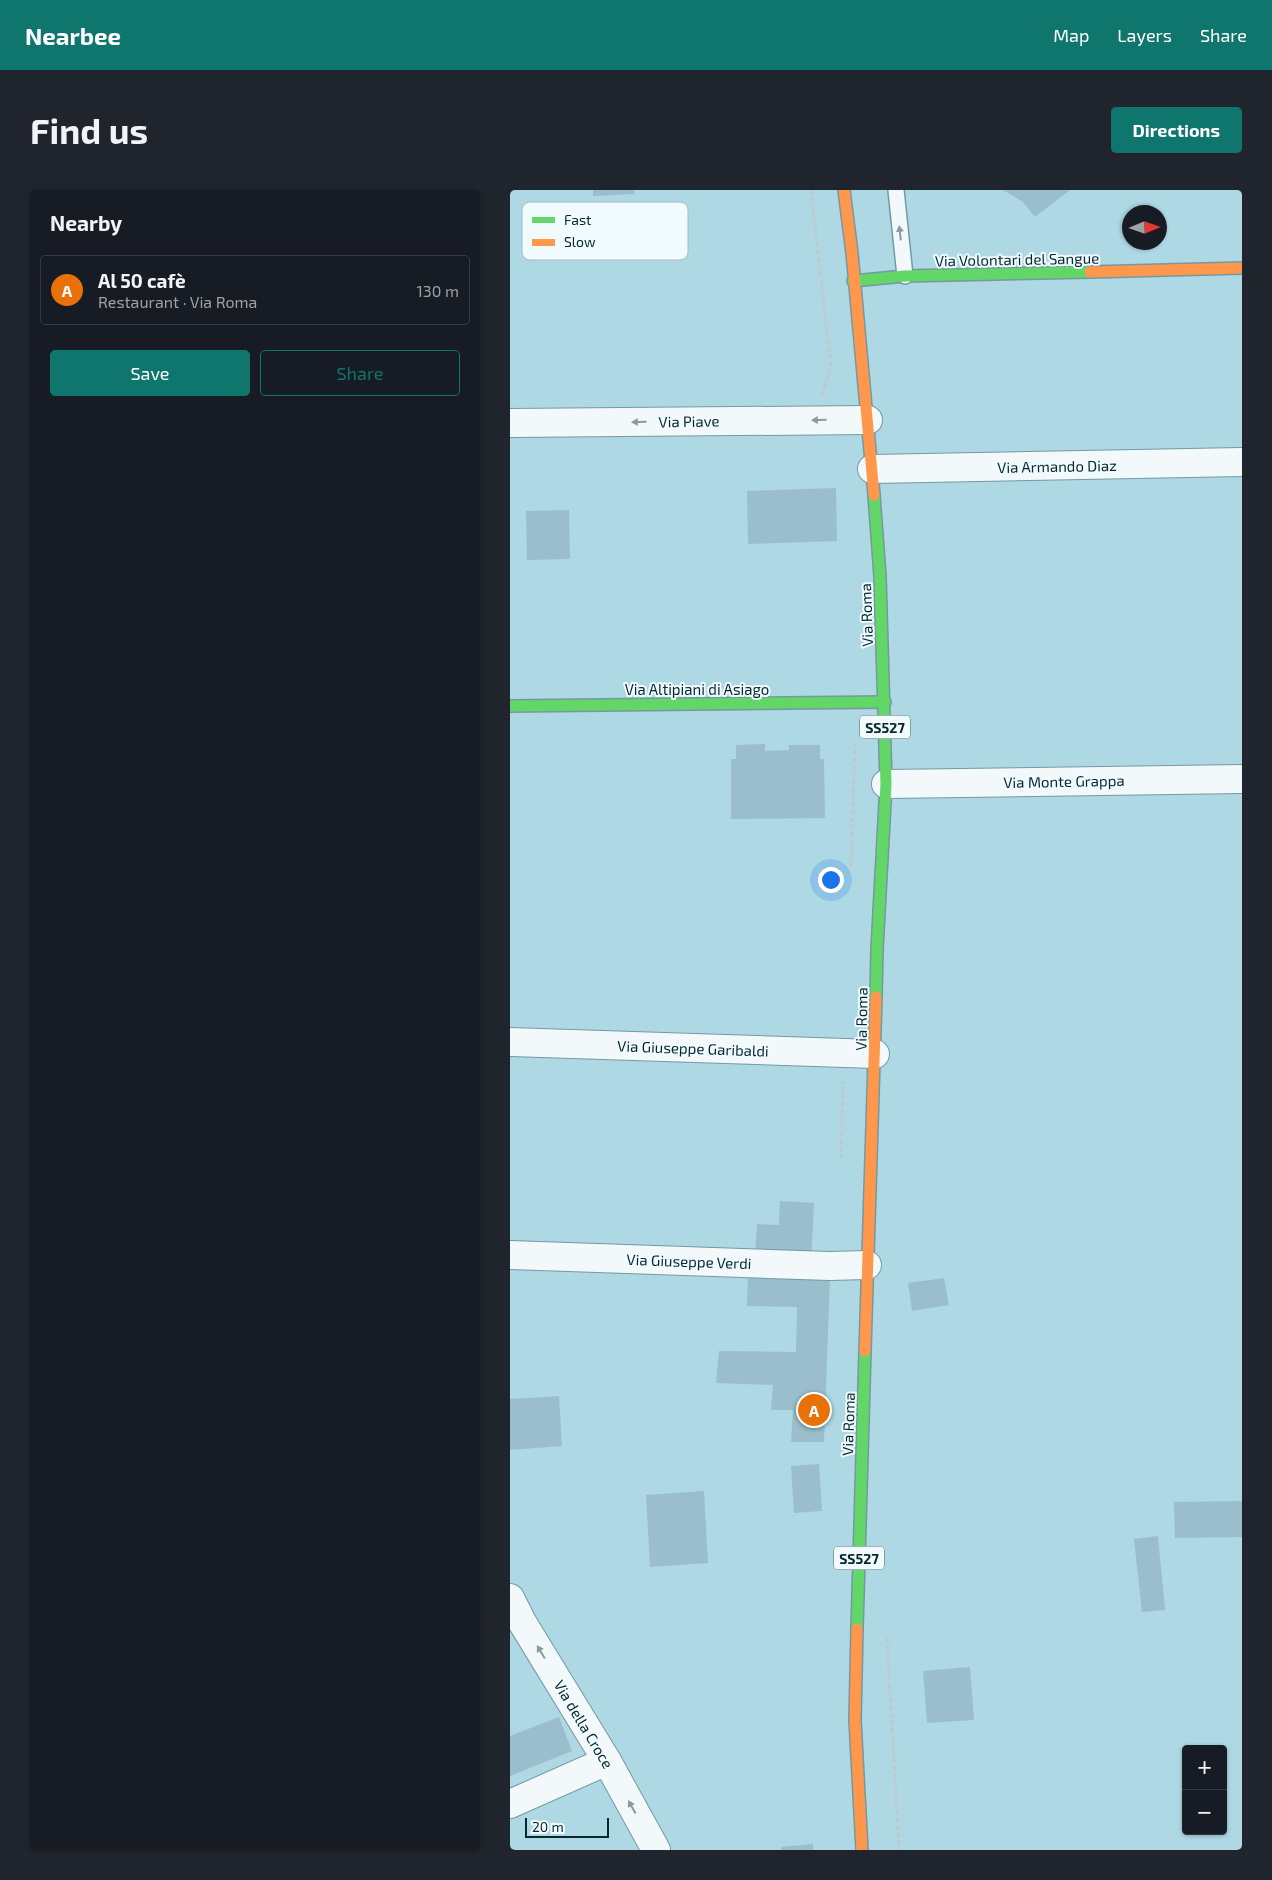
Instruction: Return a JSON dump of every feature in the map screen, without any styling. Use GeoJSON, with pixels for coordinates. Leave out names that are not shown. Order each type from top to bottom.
{"type":"FeatureCollection","features":[{"type":"Feature","properties":{"kind":"main road","name":"Via Roma"},"geometry":{"type":"LineString","coordinates":[[844,190],[868,420],[880,576],[886,784],[877,949],[855,1720],[862,1850]]}},
{"type":"Feature","properties":{"kind":"main road","name":"Via Volontari del Sangue"},"geometry":{"type":"LineString","coordinates":[[854,281],[904,276],[1242,268]]}},
{"type":"Feature","properties":{"kind":"main road","name":"Via Altipiani di Asiago"},"geometry":{"type":"LineString","coordinates":[[510,706],[884,702]]}},
{"type":"Feature","properties":{"kind":"street","name":"Via Piave"},"geometry":{"type":"LineString","coordinates":[[510,423],[868,420]]}},
{"type":"Feature","properties":{"kind":"street","name":"Via Armando Diaz"},"geometry":{"type":"LineString","coordinates":[[872,469],[1242,462]]}},
{"type":"Feature","properties":{"kind":"street","name":"Via Monte Grappa"},"geometry":{"type":"LineString","coordinates":[[886,784],[1242,779]]}},
{"type":"Feature","properties":{"kind":"street","name":"Via Giuseppe Garibaldi"},"geometry":{"type":"LineString","coordinates":[[510,1042],[875,1054]]}},
{"type":"Feature","properties":{"kind":"street","name":"Via Giuseppe Verdi"},"geometry":{"type":"LineString","coordinates":[[510,1255],[820,1266],[867,1265]]}},
{"type":"Feature","properties":{"kind":"street","name":"Via della Croce"},"geometry":{"type":"LineString","coordinates":[[510,1598],[522,1622],[607,1761],[656,1850]]}},
{"type":"Feature","properties":{"kind":"street"},"geometry":{"type":"LineString","coordinates":[[510,1804],[607,1761]]}},
{"type":"Feature","properties":{"kind":"lane"},"geometry":{"type":"LineString","coordinates":[[896,190],[904,276]]}},
{"type":"Feature","properties":{"kind":"path"},"geometry":{"type":"LineString","coordinates":[[887,1632],[899,1850]]}},
{"type":"Feature","properties":{"kind":"building"},"geometry":{"type":"Polygon","coordinates":[[[593,190],[634,190],[635,194],[593,196],[593,190]]]}},
{"type":"Feature","properties":{"kind":"building"},"geometry":{"type":"Polygon","coordinates":[[[1003,190],[1070,190],[1035,217],[1023,202],[1003,190]]]}},
{"type":"Feature","properties":{"kind":"building"},"geometry":{"type":"Polygon","coordinates":[[[836,488],[837,541],[748,544],[747,491],[836,488]]]}},
{"type":"Feature","properties":{"kind":"building"},"geometry":{"type":"Polygon","coordinates":[[[569,510],[570,559],[527,560],[526,511],[569,510]]]}},
{"type":"Feature","properties":{"kind":"building"},"geometry":{"type":"Polygon","coordinates":[[[765,744],[765,751],[789,750],[789,745],[820,745],[820,759],[824,759],[825,818],[731,819],[731,759],[736,759],[736,745],[765,744]]]}},
{"type":"Feature","properties":{"kind":"building"},"geometry":{"type":"Polygon","coordinates":[[[780,1201],[814,1203],[811,1261],[755,1258],[757,1224],[779,1225],[780,1201]]]}},
{"type":"Feature","properties":{"kind":"building"},"geometry":{"type":"Polygon","coordinates":[[[748,1274],[830,1277],[824,1442],[791,1442],[793,1410],[771,1410],[773,1385],[716,1383],[719,1351],[796,1352],[797,1307],[747,1306],[748,1274]]]}},
{"type":"Feature","properties":{"kind":"building"},"geometry":{"type":"Polygon","coordinates":[[[944,1278],[949,1305],[912,1311],[908,1283],[944,1278]]]}},
{"type":"Feature","properties":{"kind":"building"},"geometry":{"type":"Polygon","coordinates":[[[559,1396],[562,1446],[510,1450],[510,1399],[559,1396]]]}},
{"type":"Feature","properties":{"kind":"building"},"geometry":{"type":"Polygon","coordinates":[[[819,1464],[822,1511],[794,1513],[791,1466],[819,1464]]]}},
{"type":"Feature","properties":{"kind":"building"},"geometry":{"type":"Polygon","coordinates":[[[704,1491],[708,1563],[650,1567],[646,1495],[704,1491]]]}},
{"type":"Feature","properties":{"kind":"building"},"geometry":{"type":"Polygon","coordinates":[[[1242,1501],[1242,1537],[1175,1538],[1174,1502],[1242,1501]]]}},
{"type":"Feature","properties":{"kind":"building"},"geometry":{"type":"Polygon","coordinates":[[[1158,1536],[1165,1610],[1142,1612],[1134,1539],[1158,1536]]]}},
{"type":"Feature","properties":{"kind":"building"},"geometry":{"type":"Polygon","coordinates":[[[970,1667],[974,1720],[927,1723],[923,1671],[970,1667]]]}},
{"type":"Feature","properties":{"kind":"building"},"geometry":{"type":"Polygon","coordinates":[[[559,1717],[572,1751],[510,1776],[510,1736],[559,1717]]]}},
{"type":"Feature","properties":{"kind":"building"},"geometry":{"type":"Polygon","coordinates":[[[813,1844],[813,1850],[781,1850],[781,1847],[813,1844]]]}},
{"type":"Feature","properties":{"kind":"traffic: fast"},"geometry":{"type":"LineString","coordinates":[[853,281],[905,276],[1090,272]]}},
{"type":"Feature","properties":{"kind":"traffic: fast"},"geometry":{"type":"LineString","coordinates":[[874,495],[880,576],[886,784],[876,997]]}},
{"type":"Feature","properties":{"kind":"traffic: fast"},"geometry":{"type":"LineString","coordinates":[[510,706],[885,702]]}},
{"type":"Feature","properties":{"kind":"traffic: fast"},"geometry":{"type":"LineString","coordinates":[[857,1629],[865,1351]]}},
{"type":"Feature","properties":{"kind":"traffic: slow"},"geometry":{"type":"LineString","coordinates":[[844,190],[852,253],[874,495]]}},
{"type":"Feature","properties":{"kind":"traffic: slow"},"geometry":{"type":"LineString","coordinates":[[1090,272],[1242,268]]}},
{"type":"Feature","properties":{"kind":"traffic: slow"},"geometry":{"type":"LineString","coordinates":[[865,1351],[876,997]]}},
{"type":"Feature","properties":{"kind":"traffic: slow"},"geometry":{"type":"LineString","coordinates":[[857,1629],[855,1720],[862,1850]]}},
{"type":"Feature","properties":{"kind":"place","name":"Al 50 cafè"},"geometry":{"type":"Point","coordinates":[814,1410]}}]}
